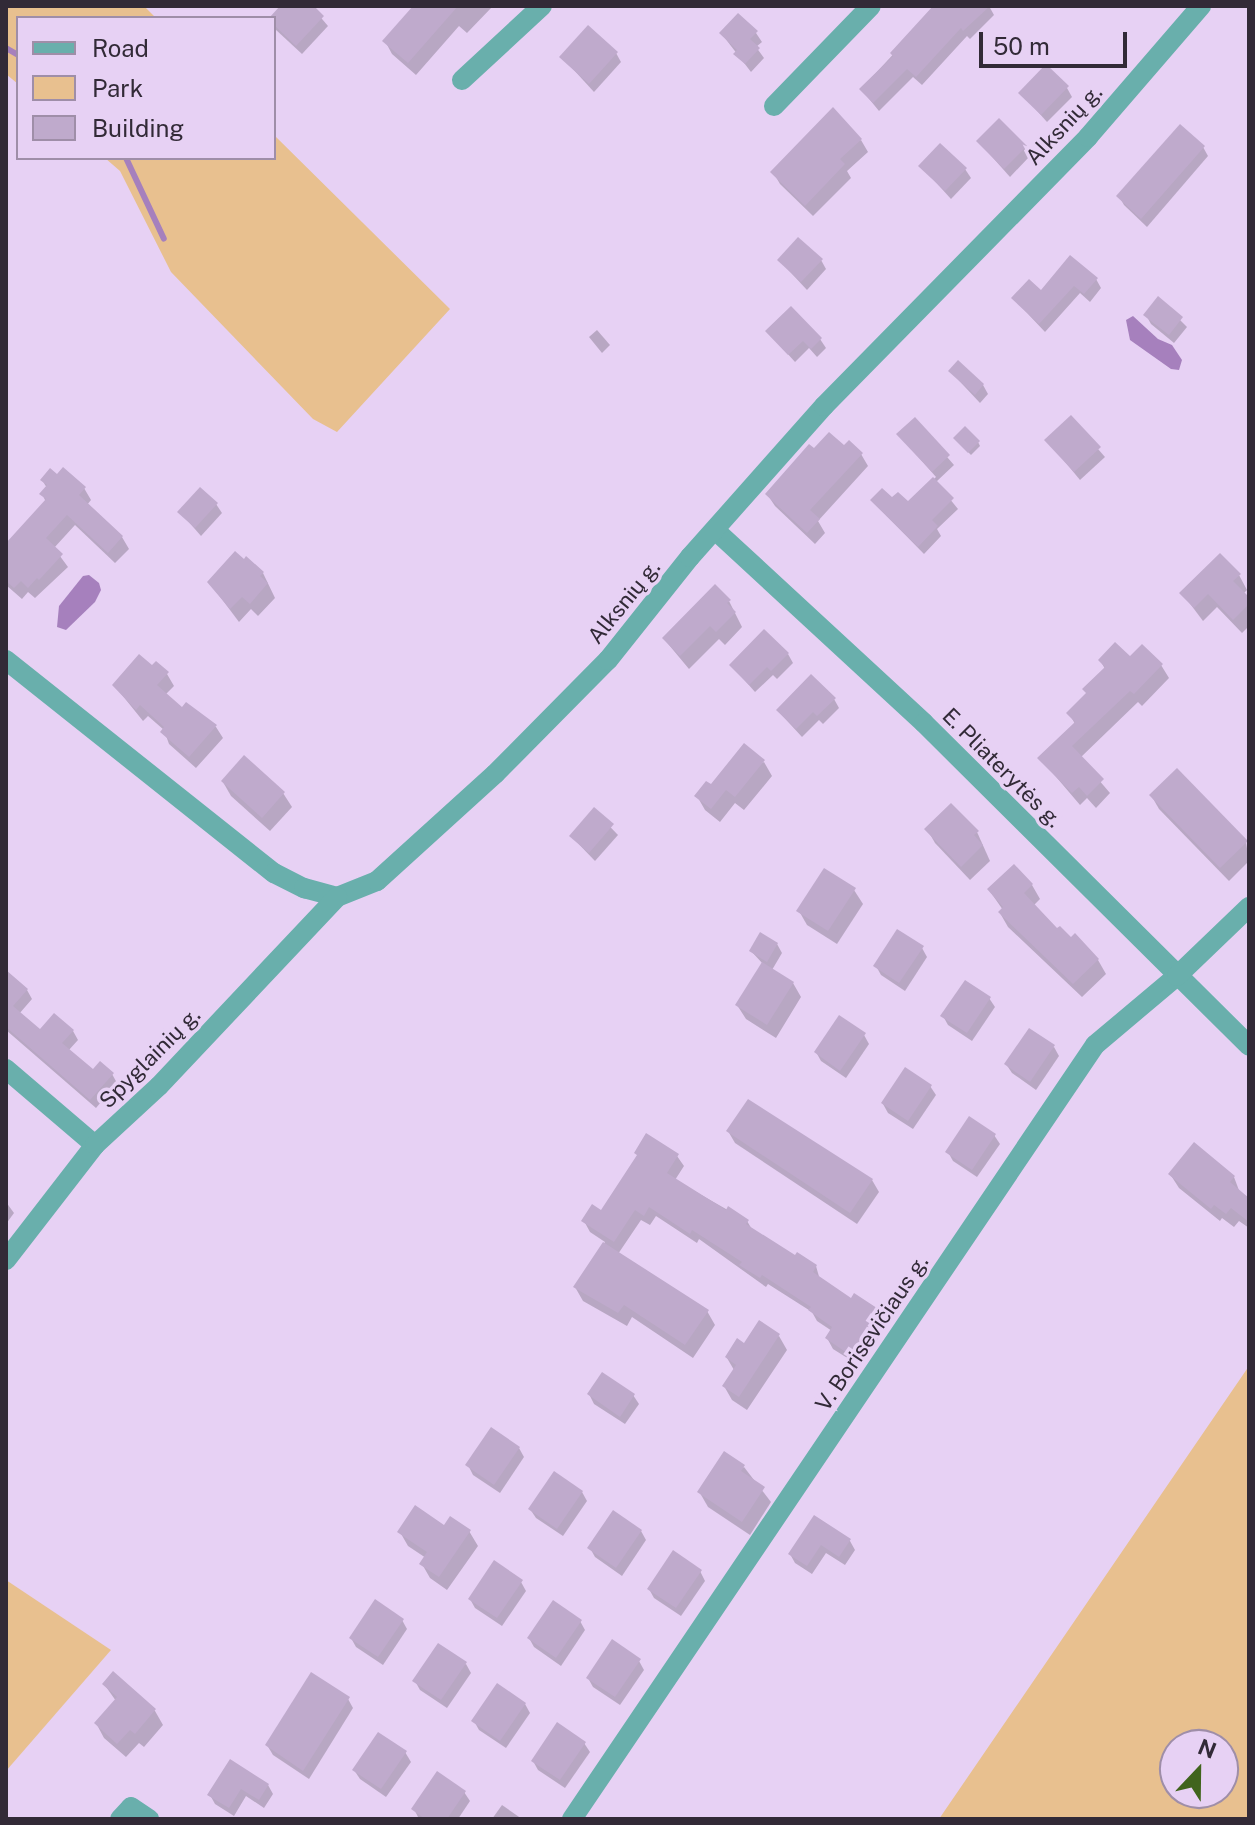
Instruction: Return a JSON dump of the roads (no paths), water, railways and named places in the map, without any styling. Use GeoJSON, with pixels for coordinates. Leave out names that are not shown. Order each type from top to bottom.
{"type":"FeatureCollection","features":[{"type":"Feature","properties":{"kind":"street"},"geometry":{"type":"LineString","coordinates":[[462,80],[542,6]]}},
{"type":"Feature","properties":{"kind":"street"},"geometry":{"type":"LineString","coordinates":[[774,106],[871,6]]}},
{"type":"Feature","properties":{"kind":"street","name":"Alksnių g."},"geometry":{"type":"LineString","coordinates":[[337,897],[377,881],[495,774],[608,660],[715,530],[824,406],[1088,137],[1201,6]]}},
{"type":"Feature","properties":{"kind":"street","name":"E. Pliaterytės g."},"geometry":{"type":"LineString","coordinates":[[715,530],[924,723],[1249,1046]]}},
{"type":"Feature","properties":{"kind":"street"},"geometry":{"type":"LineString","coordinates":[[6,660],[274,873],[304,888],[337,897]]}},
{"type":"Feature","properties":{"kind":"street","name":"Spyglainių g."},"geometry":{"type":"LineString","coordinates":[[6,1260],[95,1145],[159,1086],[337,897]]}},
{"type":"Feature","properties":{"kind":"street","name":"V. Borisevičiaus g."},"geometry":{"type":"LineString","coordinates":[[572,1819],[1095,1045],[1177,976],[1249,907]]}},
{"type":"Feature","properties":{"kind":"street"},"geometry":{"type":"LineString","coordinates":[[6,1069],[95,1145]]}},
{"type":"Feature","properties":{"kind":"street"},"geometry":{"type":"LineString","coordinates":[[120,1819],[131,1807],[149,1819]]}},
{"type":"Feature","properties":{"kind":"waterway"},"geometry":{"type":"LineString","coordinates":[[6,48],[16,54]]}},
{"type":"Feature","properties":{"kind":"waterway"},"geometry":{"type":"LineString","coordinates":[[127,160],[164,239]]}}]}
